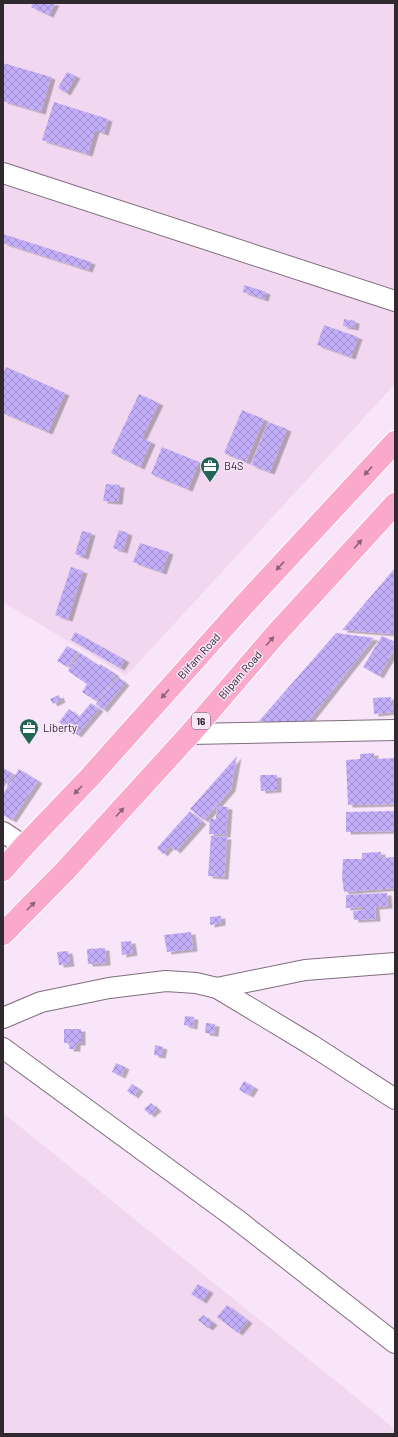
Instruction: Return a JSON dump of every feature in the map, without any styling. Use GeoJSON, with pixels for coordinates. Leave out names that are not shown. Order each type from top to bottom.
{"type":"FeatureCollection","features":[{"type":"Feature","properties":{"kind":"main road","name":"Bilfam Road"},"geometry":{"type":"LineString","coordinates":[[3,870],[90,777],[243,606],[395,442]]}},
{"type":"Feature","properties":{"kind":"main road","name":"Bilpam Road"},"geometry":{"type":"LineString","coordinates":[[3,934],[65,872],[190,734],[275,635],[390,514]]}},
{"type":"Feature","properties":{"kind":"street"},"geometry":{"type":"LineString","coordinates":[[3,173],[395,302]]}},
{"type":"Feature","properties":{"kind":"street"},"geometry":{"type":"LineString","coordinates":[[190,734],[395,730]]}},
{"type":"Feature","properties":{"kind":"street"},"geometry":{"type":"LineString","coordinates":[[3,832],[24,846]]}},
{"type":"Feature","properties":{"kind":"street"},"geometry":{"type":"LineString","coordinates":[[217,988],[305,970],[395,963]]}},
{"type":"Feature","properties":{"kind":"street"},"geometry":{"type":"LineString","coordinates":[[3,1018],[42,1002],[109,988],[166,981],[196,983],[217,988],[310,1044],[395,1099]]}},
{"type":"Feature","properties":{"kind":"street"},"geometry":{"type":"LineString","coordinates":[[3,1048],[235,1218],[395,1343]]}},
{"type":"Feature","properties":{"kind":"shaded area"},"geometry":{"type":"Polygon","coordinates":[[[3,3],[395,3],[395,384],[126,676],[3,602],[3,3]]]}},
{"type":"Feature","properties":{"kind":"shaded area"},"geometry":{"type":"Polygon","coordinates":[[[3,1113],[395,1429],[395,1434],[3,1434],[3,1113]]]}},
{"type":"Feature","properties":{"kind":"building"},"geometry":{"type":"Polygon","coordinates":[[[33,3],[55,3],[49,15],[31,7],[33,3]]]}},
{"type":"Feature","properties":{"kind":"building"},"geometry":{"type":"Polygon","coordinates":[[[3,63],[51,77],[41,112],[3,101],[3,63]]]}},
{"type":"Feature","properties":{"kind":"building"},"geometry":{"type":"Polygon","coordinates":[[[67,72],[76,76],[66,93],[58,88],[67,72]]]}},
{"type":"Feature","properties":{"kind":"building"},"geometry":{"type":"Polygon","coordinates":[[[54,102],[108,119],[104,133],[95,130],[88,154],[42,140],[54,102]]]}},
{"type":"Feature","properties":{"kind":"building"},"geometry":{"type":"Polygon","coordinates":[[[3,234],[91,262],[88,270],[3,243],[3,234]]]}},
{"type":"Feature","properties":{"kind":"building"},"geometry":{"type":"Polygon","coordinates":[[[244,285],[266,292],[264,299],[243,292],[244,285]]]}},
{"type":"Feature","properties":{"kind":"building"},"geometry":{"type":"Polygon","coordinates":[[[344,319],[355,321],[354,328],[343,326],[344,319]]]}},
{"type":"Feature","properties":{"kind":"building"},"geometry":{"type":"Polygon","coordinates":[[[324,325],[358,337],[351,357],[317,345],[324,325]]]}},
{"type":"Feature","properties":{"kind":"building"},"geometry":{"type":"Polygon","coordinates":[[[6,367],[65,393],[48,432],[3,413],[3,374],[6,367]]]}},
{"type":"Feature","properties":{"kind":"building"},"geometry":{"type":"Polygon","coordinates":[[[139,394],[159,403],[142,438],[151,442],[140,467],[111,453],[139,394]]]}},
{"type":"Feature","properties":{"kind":"building"},"geometry":{"type":"Polygon","coordinates":[[[242,410],[264,419],[246,462],[224,453],[242,410]]]}},
{"type":"Feature","properties":{"kind":"building"},"geometry":{"type":"Polygon","coordinates":[[[268,422],[287,429],[270,472],[251,465],[268,422]]]}},
{"type":"Feature","properties":{"kind":"building"},"geometry":{"type":"Polygon","coordinates":[[[162,447],[199,462],[188,489],[151,474],[162,447]]]}},
{"type":"Feature","properties":{"kind":"building"},"geometry":{"type":"Polygon","coordinates":[[[106,484],[120,485],[118,502],[103,501],[106,484]]]}},
{"type":"Feature","properties":{"kind":"building"},"geometry":{"type":"Polygon","coordinates":[[[119,530],[128,533],[123,551],[113,548],[119,530]]]}},
{"type":"Feature","properties":{"kind":"building"},"geometry":{"type":"Polygon","coordinates":[[[82,531],[91,533],[84,557],[75,554],[82,531]]]}},
{"type":"Feature","properties":{"kind":"building"},"geometry":{"type":"Polygon","coordinates":[[[140,543],[169,552],[162,572],[133,562],[140,543]]]}},
{"type":"Feature","properties":{"kind":"building"},"geometry":{"type":"Polygon","coordinates":[[[71,567],[83,571],[68,619],[55,615],[71,567]]]}},
{"type":"Feature","properties":{"kind":"building"},"geometry":{"type":"Polygon","coordinates":[[[395,568],[395,632],[393,634],[342,630],[395,568]]]}},
{"type":"Feature","properties":{"kind":"building"},"geometry":{"type":"Polygon","coordinates":[[[75,632],[125,660],[120,668],[71,640],[75,632]]]}},
{"type":"Feature","properties":{"kind":"building"},"geometry":{"type":"Polygon","coordinates":[[[336,633],[374,638],[306,724],[259,721],[336,633]]]}},
{"type":"Feature","properties":{"kind":"building"},"geometry":{"type":"Polygon","coordinates":[[[382,636],[395,642],[395,649],[379,676],[363,667],[382,636]]]}},
{"type":"Feature","properties":{"kind":"building"},"geometry":{"type":"Polygon","coordinates":[[[67,646],[78,652],[68,667],[57,661],[67,646]]]}},
{"type":"Feature","properties":{"kind":"building"},"geometry":{"type":"Polygon","coordinates":[[[80,653],[99,666],[100,664],[115,674],[115,677],[103,695],[102,694],[96,701],[82,692],[87,684],[68,671],[80,653]]]}},
{"type":"Feature","properties":{"kind":"building"},"geometry":{"type":"Polygon","coordinates":[[[118,677],[125,683],[103,710],[96,704],[118,677]]]}},
{"type":"Feature","properties":{"kind":"building"},"geometry":{"type":"Polygon","coordinates":[[[59,695],[61,700],[53,704],[50,699],[59,695]]]}},
{"type":"Feature","properties":{"kind":"building"},"geometry":{"type":"Polygon","coordinates":[[[391,697],[393,712],[374,714],[373,698],[391,697]]]}},
{"type":"Feature","properties":{"kind":"building"},"geometry":{"type":"Polygon","coordinates":[[[91,703],[99,709],[77,735],[59,722],[69,709],[79,717],[91,703]]]}},
{"type":"Feature","properties":{"kind":"building"},"geometry":{"type":"Polygon","coordinates":[[[374,753],[374,759],[395,758],[395,804],[348,805],[346,760],[360,759],[360,754],[374,753]]]}},
{"type":"Feature","properties":{"kind":"building"},"geometry":{"type":"Polygon","coordinates":[[[237,756],[231,789],[204,820],[190,809],[237,756]]]}},
{"type":"Feature","properties":{"kind":"building"},"geometry":{"type":"Polygon","coordinates":[[[3,768],[13,774],[3,789],[3,768]]]}},
{"type":"Feature","properties":{"kind":"building"},"geometry":{"type":"Polygon","coordinates":[[[19,769],[38,781],[12,820],[3,815],[3,794],[19,769]]]}},
{"type":"Feature","properties":{"kind":"building"},"geometry":{"type":"Polygon","coordinates":[[[260,775],[277,775],[277,790],[261,791],[260,775]]]}},
{"type":"Feature","properties":{"kind":"building"},"geometry":{"type":"Polygon","coordinates":[[[217,806],[228,807],[226,835],[209,834],[210,819],[216,819],[217,806]]]}},
{"type":"Feature","properties":{"kind":"building"},"geometry":{"type":"Polygon","coordinates":[[[190,811],[202,822],[176,851],[170,846],[163,854],[157,848],[190,811]]]}},
{"type":"Feature","properties":{"kind":"building"},"geometry":{"type":"Polygon","coordinates":[[[395,811],[395,831],[346,832],[346,812],[395,811]]]}},
{"type":"Feature","properties":{"kind":"building"},"geometry":{"type":"Polygon","coordinates":[[[211,836],[227,837],[224,877],[208,876],[211,836]]]}},
{"type":"Feature","properties":{"kind":"building"},"geometry":{"type":"Polygon","coordinates":[[[381,852],[381,858],[395,857],[395,888],[344,892],[342,877],[343,859],[362,859],[362,853],[381,852]]]}},
{"type":"Feature","properties":{"kind":"building"},"geometry":{"type":"Polygon","coordinates":[[[387,893],[388,906],[375,907],[376,919],[354,920],[353,911],[363,910],[363,907],[346,908],[346,895],[387,893]]]}},
{"type":"Feature","properties":{"kind":"building"},"geometry":{"type":"Polygon","coordinates":[[[221,916],[221,923],[210,925],[210,917],[221,916]]]}},
{"type":"Feature","properties":{"kind":"building"},"geometry":{"type":"Polygon","coordinates":[[[191,932],[193,949],[167,952],[164,935],[191,932]]]}},
{"type":"Feature","properties":{"kind":"building"},"geometry":{"type":"Polygon","coordinates":[[[131,941],[133,953],[122,955],[121,942],[131,941]]]}},
{"type":"Feature","properties":{"kind":"building"},"geometry":{"type":"Polygon","coordinates":[[[105,948],[106,963],[88,964],[87,949],[105,948]]]}},
{"type":"Feature","properties":{"kind":"building"},"geometry":{"type":"Polygon","coordinates":[[[68,951],[70,964],[59,965],[57,952],[68,951]]]}},
{"type":"Feature","properties":{"kind":"building"},"geometry":{"type":"Polygon","coordinates":[[[185,1016],[194,1017],[193,1027],[184,1025],[185,1016]]]}},
{"type":"Feature","properties":{"kind":"building"},"geometry":{"type":"Polygon","coordinates":[[[206,1023],[215,1024],[214,1034],[205,1033],[206,1023]]]}},
{"type":"Feature","properties":{"kind":"building"},"geometry":{"type":"Polygon","coordinates":[[[64,1029],[81,1029],[81,1043],[76,1043],[76,1049],[69,1049],[70,1043],[64,1043],[64,1029]]]}},
{"type":"Feature","properties":{"kind":"building"},"geometry":{"type":"Polygon","coordinates":[[[155,1045],[163,1047],[161,1056],[154,1055],[155,1045]]]}},
{"type":"Feature","properties":{"kind":"building"},"geometry":{"type":"Polygon","coordinates":[[[116,1063],[125,1067],[121,1076],[112,1072],[116,1063]]]}},
{"type":"Feature","properties":{"kind":"building"},"geometry":{"type":"Polygon","coordinates":[[[244,1081],[254,1087],[249,1095],[239,1090],[244,1081]]]}},
{"type":"Feature","properties":{"kind":"building"},"geometry":{"type":"Polygon","coordinates":[[[132,1084],[139,1089],[134,1096],[127,1091],[132,1084]]]}},
{"type":"Feature","properties":{"kind":"building"},"geometry":{"type":"Polygon","coordinates":[[[151,1103],[157,1109],[150,1115],[144,1109],[151,1103]]]}},
{"type":"Feature","properties":{"kind":"building"},"geometry":{"type":"Polygon","coordinates":[[[198,1284],[209,1291],[202,1301],[191,1294],[198,1284]]]}},
{"type":"Feature","properties":{"kind":"building"},"geometry":{"type":"Polygon","coordinates":[[[227,1305],[248,1321],[238,1333],[217,1317],[227,1305]]]}},
{"type":"Feature","properties":{"kind":"building"},"geometry":{"type":"Polygon","coordinates":[[[203,1315],[213,1323],[208,1328],[198,1320],[203,1315]]]}},
{"type":"Feature","properties":{"kind":"place","name":"B4S"},"geometry":{"type":"Point","coordinates":[210,483]}},
{"type":"Feature","properties":{"kind":"place","name":"Liberty"},"geometry":{"type":"Point","coordinates":[29,745]}}]}
